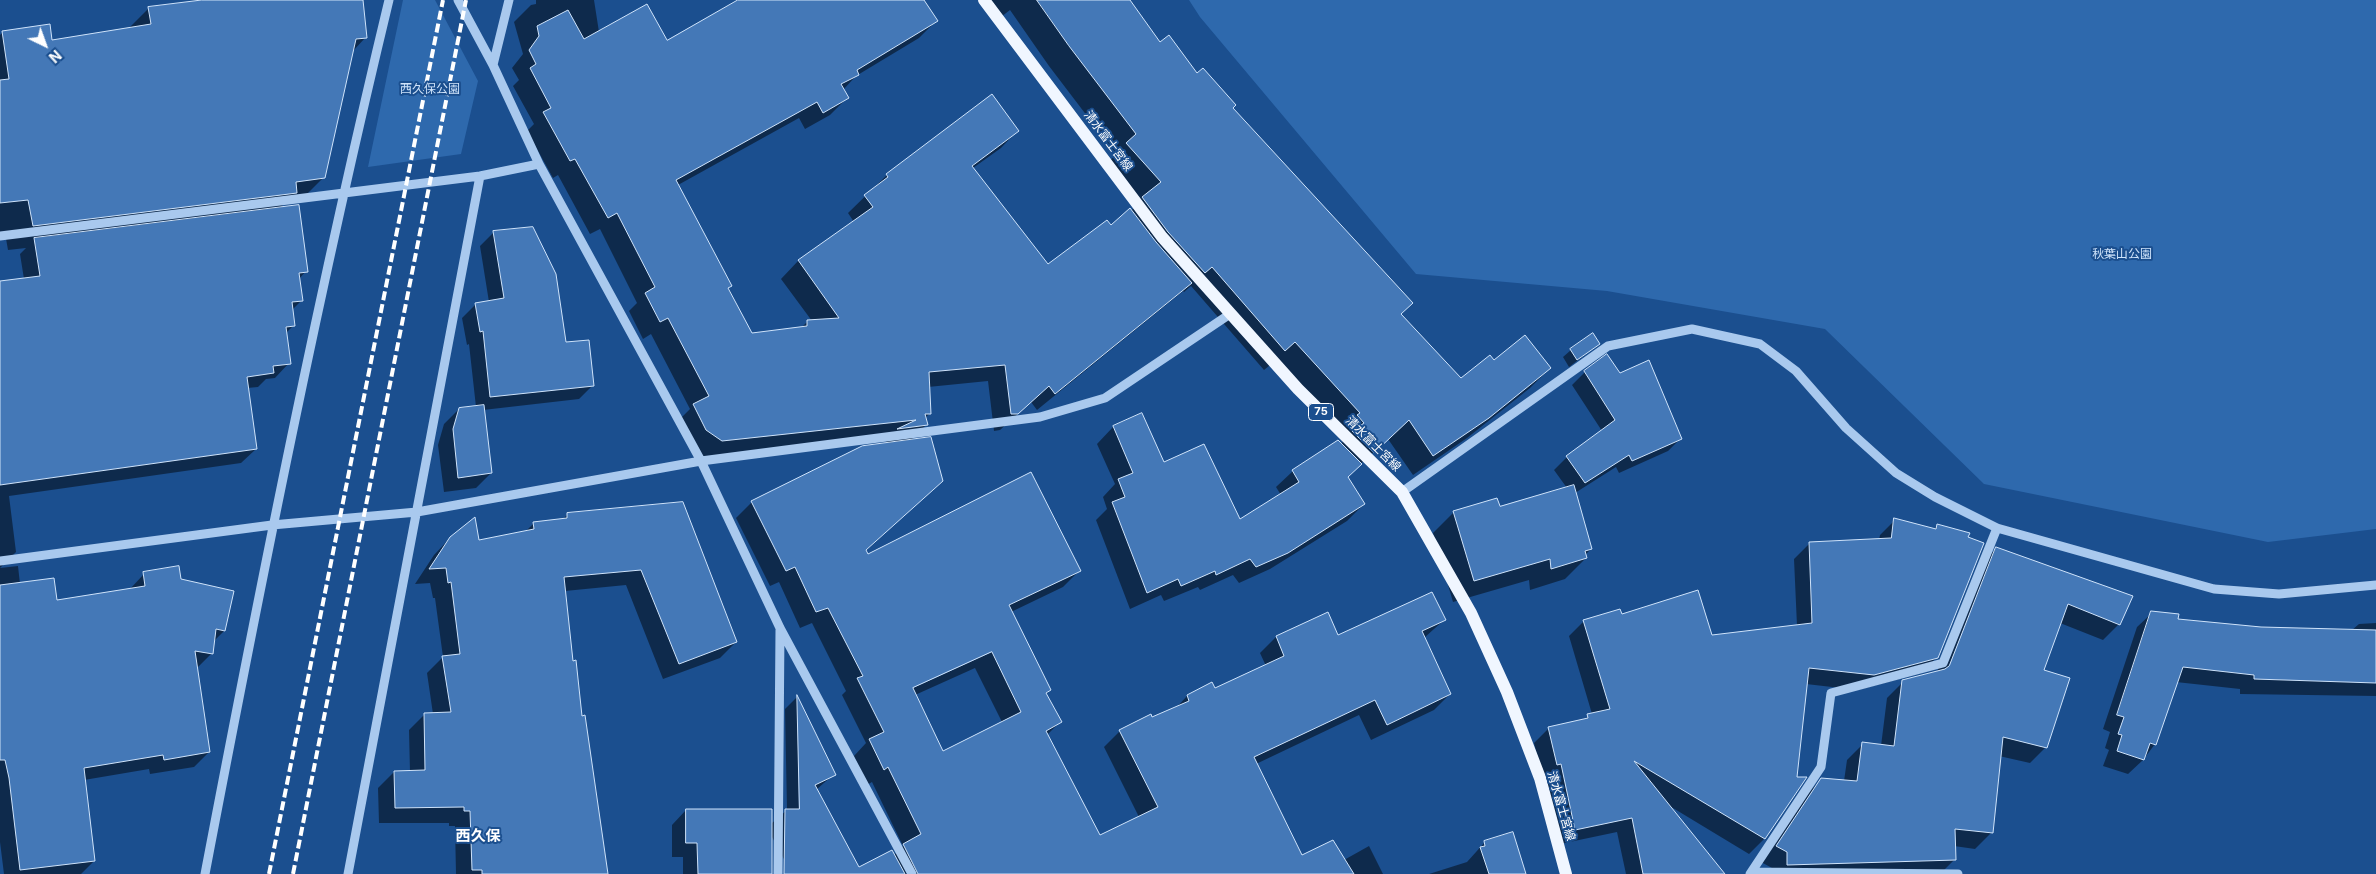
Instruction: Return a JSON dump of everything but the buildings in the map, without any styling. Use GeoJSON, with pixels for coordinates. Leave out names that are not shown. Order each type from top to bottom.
{"type":"FeatureCollection","features":[{"type":"Feature","properties":{"kind":"main road","name":"清水富士宮線"},"geometry":{"type":"LineString","coordinates":[[984,0],[1162,237],[1298,389],[1402,492],[1471,613],[1507,692],[1540,778],[1566,874]]}},
{"type":"Feature","properties":{"kind":"street"},"geometry":{"type":"LineString","coordinates":[[205,874],[272,526],[342,192],[389,0]]}},
{"type":"Feature","properties":{"kind":"street"},"geometry":{"type":"LineString","coordinates":[[458,0],[493,65],[540,164],[701,460],[780,628],[912,874]]}},
{"type":"Feature","properties":{"kind":"street"},"geometry":{"type":"LineString","coordinates":[[493,65],[509,0]]}},
{"type":"Feature","properties":{"kind":"street"},"geometry":{"type":"LineString","coordinates":[[0,236],[480,176],[540,164]]}},
{"type":"Feature","properties":{"kind":"street"},"geometry":{"type":"LineString","coordinates":[[348,874],[480,176]]}},
{"type":"Feature","properties":{"kind":"street"},"geometry":{"type":"LineString","coordinates":[[0,561],[272,526],[417,512],[701,460],[1040,417],[1105,398],[1230,314]]}},
{"type":"Feature","properties":{"kind":"street"},"geometry":{"type":"LineString","coordinates":[[1402,492],[1608,346],[1692,329],[1760,344],[1796,371],[1846,428],[1896,473],[1935,497],[1996,528],[2214,589],[2280,594],[2376,585]]}},
{"type":"Feature","properties":{"kind":"street"},"geometry":{"type":"LineString","coordinates":[[1751,873],[1821,767],[1831,693],[1944,663],[1996,528]]}},
{"type":"Feature","properties":{"kind":"street"},"geometry":{"type":"LineString","coordinates":[[778,874],[780,628]]}},
{"type":"Feature","properties":{"kind":"street"},"geometry":{"type":"LineString","coordinates":[[1751,873],[1958,874]]}},
{"type":"Feature","properties":{"kind":"green space","name":"西久保公園"},"geometry":{"type":"Polygon","coordinates":[[[403,0],[435,0],[478,81],[461,154],[368,167],[403,0]]]}},
{"type":"Feature","properties":{"kind":"green space","name":"秋葉山公園"},"geometry":{"type":"Polygon","coordinates":[[[1189,0],[2376,0],[2376,529],[2268,542],[1984,484],[1825,329],[1607,291],[1416,274],[1200,17],[1189,0]]]}},
{"type":"Feature","properties":{"kind":"railway"},"geometry":{"type":"LineString","coordinates":[[269,874],[443,0]]}},
{"type":"Feature","properties":{"kind":"railway"},"geometry":{"type":"LineString","coordinates":[[293,874],[466,0]]}},
{"type":"Feature","properties":{"kind":"district","name":"西久保"},"geometry":{"type":"Point","coordinates":[478,836]}}]}
